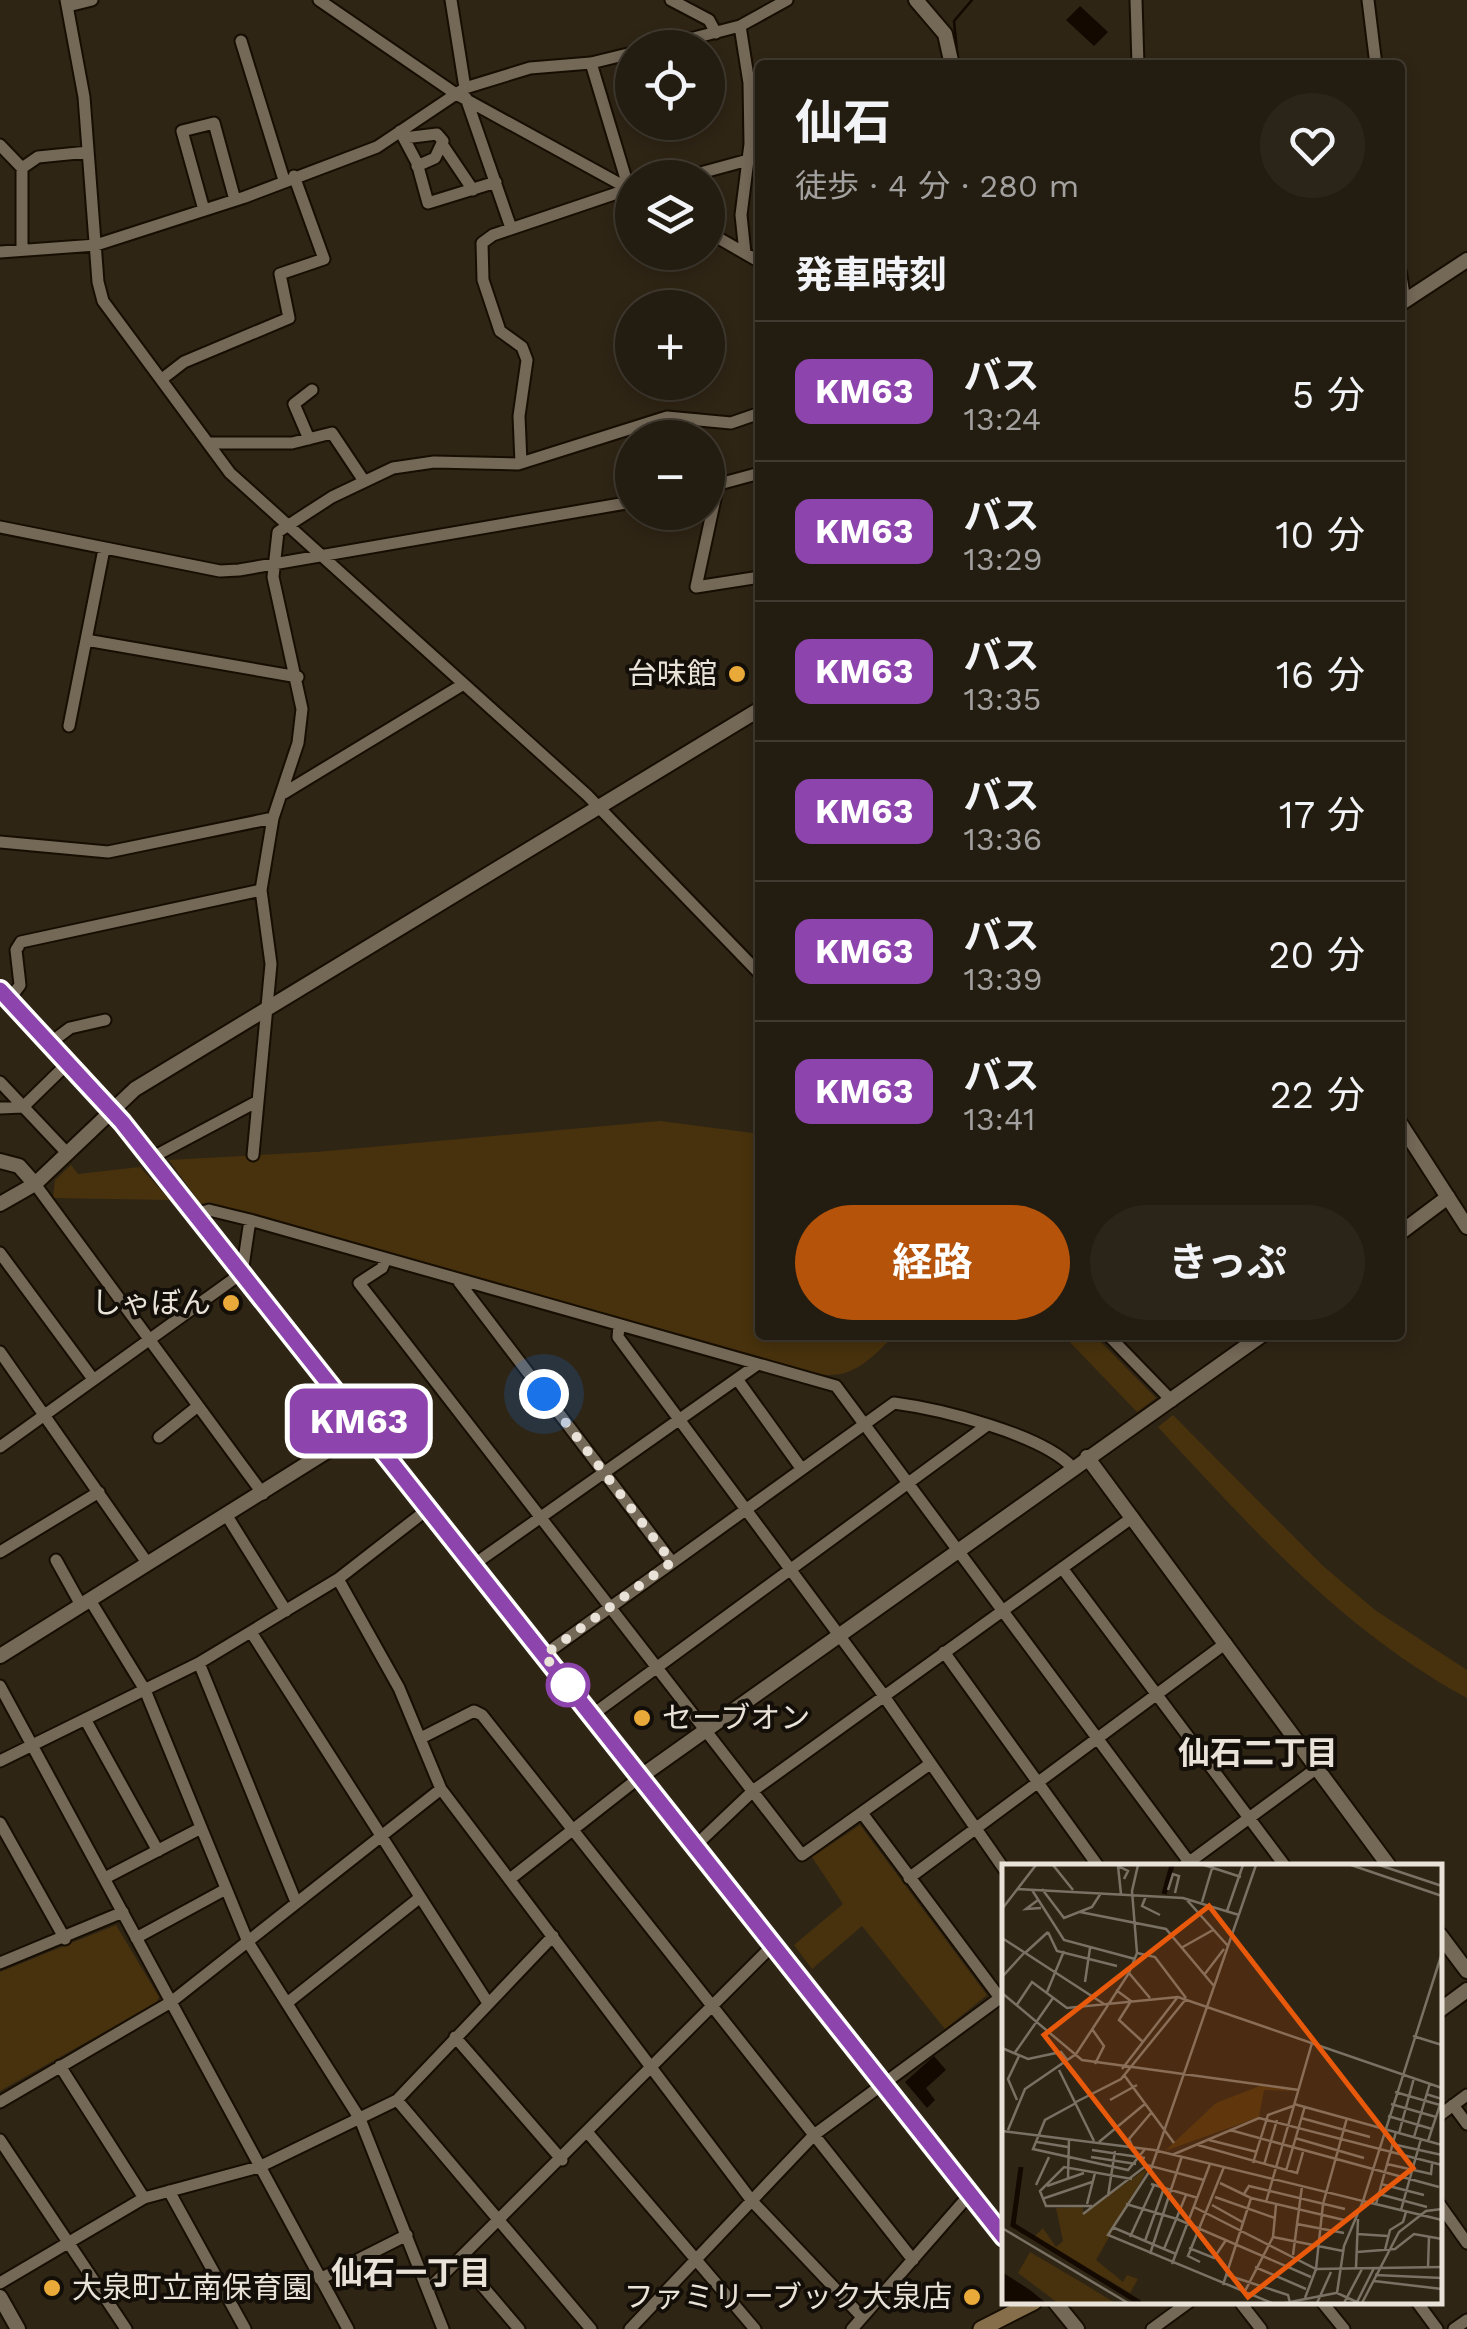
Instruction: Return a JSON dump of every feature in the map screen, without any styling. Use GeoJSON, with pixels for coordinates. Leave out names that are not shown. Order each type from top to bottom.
{"type":"FeatureCollection","features":[{"type":"Feature","properties":{"kind":"main road"},"geometry":{"type":"LineString","coordinates":[[4,995],[112,1109],[1002,2235]]}},
{"type":"Feature","properties":{"kind":"main road"},"geometry":{"type":"LineString","coordinates":[[981,2329],[1030,2304]]}},
{"type":"Feature","properties":{"kind":"street"},"geometry":{"type":"LineString","coordinates":[[92,0],[67,3],[88,152],[103,302],[230,473],[599,807],[755,969]]}},
{"type":"Feature","properties":{"kind":"street"},"geometry":{"type":"LineString","coordinates":[[319,0],[462,93],[615,181]]}},
{"type":"Feature","properties":{"kind":"street"},"geometry":{"type":"LineString","coordinates":[[450,0],[462,93],[511,228]]}},
{"type":"Feature","properties":{"kind":"street"},"geometry":{"type":"LineString","coordinates":[[671,0],[709,20],[714,30]]}},
{"type":"Feature","properties":{"kind":"street"},"geometry":{"type":"LineString","coordinates":[[725,30],[740,26],[766,5],[787,0]]}},
{"type":"Feature","properties":{"kind":"street"},"geometry":{"type":"LineString","coordinates":[[916,0],[945,34],[951,60]]}},
{"type":"Feature","properties":{"kind":"street"},"geometry":{"type":"LineString","coordinates":[[1136,0],[1138,60]]}},
{"type":"Feature","properties":{"kind":"street"},"geometry":{"type":"LineString","coordinates":[[1368,0],[1375,60]]}},
{"type":"Feature","properties":{"kind":"street"},"geometry":{"type":"LineString","coordinates":[[740,26],[755,128],[741,215],[746,254]]}},
{"type":"Feature","properties":{"kind":"street"},"geometry":{"type":"LineString","coordinates":[[162,379],[184,362],[289,318],[280,274],[324,260],[289,178],[241,41]]}},
{"type":"Feature","properties":{"kind":"street"},"geometry":{"type":"LineString","coordinates":[[0,252],[96,244],[204,210],[402,135],[462,93],[530,68],[615,57]]}},
{"type":"Feature","properties":{"kind":"street"},"geometry":{"type":"LineString","coordinates":[[591,63],[621,160]]}},
{"type":"Feature","properties":{"kind":"street"},"geometry":{"type":"LineString","coordinates":[[204,210],[182,131],[214,123],[235,200]]}},
{"type":"Feature","properties":{"kind":"street"},"geometry":{"type":"LineString","coordinates":[[402,135],[437,134],[472,190]]}},
{"type":"Feature","properties":{"kind":"street"},"geometry":{"type":"LineString","coordinates":[[402,135],[428,203],[496,182]]}},
{"type":"Feature","properties":{"kind":"street"},"geometry":{"type":"LineString","coordinates":[[417,166],[436,158],[442,144]]}},
{"type":"Feature","properties":{"kind":"street"},"geometry":{"type":"LineString","coordinates":[[0,146],[22,168],[22,250]]}},
{"type":"Feature","properties":{"kind":"street"},"geometry":{"type":"LineString","coordinates":[[22,168],[38,157],[88,152]]}},
{"type":"Feature","properties":{"kind":"street"},"geometry":{"type":"LineString","coordinates":[[725,166],[748,160]]}},
{"type":"Feature","properties":{"kind":"street"},"geometry":{"type":"LineString","coordinates":[[521,463],[519,416],[527,360],[522,347],[500,331],[480,260],[482,244],[511,228],[615,195]]}},
{"type":"Feature","properties":{"kind":"street"},"geometry":{"type":"LineString","coordinates":[[725,242],[755,259]]}},
{"type":"Feature","properties":{"kind":"street"},"geometry":{"type":"LineString","coordinates":[[1405,301],[1467,260]]}},
{"type":"Feature","properties":{"kind":"street"},"geometry":{"type":"LineString","coordinates":[[309,439],[294,404],[312,390]]}},
{"type":"Feature","properties":{"kind":"street"},"geometry":{"type":"LineString","coordinates":[[253,1155],[271,964],[260,890],[273,818],[298,743],[302,708],[298,677],[275,593],[273,566],[278,532],[393,468],[434,462],[521,463],[667,417],[731,423],[755,415]]}},
{"type":"Feature","properties":{"kind":"street"},"geometry":{"type":"LineString","coordinates":[[211,443],[309,439],[332,433],[364,481]]}},
{"type":"Feature","properties":{"kind":"street"},"geometry":{"type":"LineString","coordinates":[[725,483],[755,474]]}},
{"type":"Feature","properties":{"kind":"street"},"geometry":{"type":"LineString","coordinates":[[0,528],[220,571],[273,566],[615,505]]}},
{"type":"Feature","properties":{"kind":"street"},"geometry":{"type":"LineString","coordinates":[[706,530],[696,587],[755,579]]}},
{"type":"Feature","properties":{"kind":"street"},"geometry":{"type":"LineString","coordinates":[[70,726],[104,549]]}},
{"type":"Feature","properties":{"kind":"street"},"geometry":{"type":"LineString","coordinates":[[86,640],[298,677]]}},
{"type":"Feature","properties":{"kind":"street"},"geometry":{"type":"LineString","coordinates":[[284,793],[462,684]]}},
{"type":"Feature","properties":{"kind":"street"},"geometry":{"type":"LineString","coordinates":[[0,1204],[34,1184],[136,1089],[755,712]]}},
{"type":"Feature","properties":{"kind":"street"},"geometry":{"type":"LineString","coordinates":[[0,842],[108,852],[273,818]]}},
{"type":"Feature","properties":{"kind":"street"},"geometry":{"type":"LineString","coordinates":[[4,995],[20,985],[16,950],[21,942],[260,890]]}},
{"type":"Feature","properties":{"kind":"street"},"geometry":{"type":"LineString","coordinates":[[50,1043],[70,1028],[105,1020]]}},
{"type":"Feature","properties":{"kind":"street"},"geometry":{"type":"LineString","coordinates":[[0,1108],[23,1107],[68,1063]]}},
{"type":"Feature","properties":{"kind":"street"},"geometry":{"type":"LineString","coordinates":[[0,1082],[67,1153]]}},
{"type":"Feature","properties":{"kind":"street"},"geometry":{"type":"LineString","coordinates":[[151,1158],[247,1102],[256,1102]]}},
{"type":"Feature","properties":{"kind":"street"},"geometry":{"type":"LineString","coordinates":[[1405,1131],[1467,1227]]}},
{"type":"Feature","properties":{"kind":"street"},"geometry":{"type":"LineString","coordinates":[[0,1161],[19,1166],[34,1184],[262,1494]]}},
{"type":"Feature","properties":{"kind":"street"},"geometry":{"type":"LineString","coordinates":[[1405,1228],[1448,1197]]}},
{"type":"Feature","properties":{"kind":"street"},"geometry":{"type":"LineString","coordinates":[[195,1214],[209,1210],[250,1220],[836,1386],[1005,1609],[1188,1864]]}},
{"type":"Feature","properties":{"kind":"street"},"geometry":{"type":"LineString","coordinates":[[0,1446],[242,1273],[250,1220]]}},
{"type":"Feature","properties":{"kind":"street"},"geometry":{"type":"LineString","coordinates":[[0,1253],[92,1379]]}},
{"type":"Feature","properties":{"kind":"street"},"geometry":{"type":"LineString","coordinates":[[384,1261],[382,1268],[359,1284],[802,1854],[930,1764]]}},
{"type":"Feature","properties":{"kind":"street"},"geometry":{"type":"LineString","coordinates":[[459,1282],[672,1562]]}},
{"type":"Feature","properties":{"kind":"street"},"geometry":{"type":"LineString","coordinates":[[618,1326],[618,1337],[883,1697],[1002,1866]]}},
{"type":"Feature","properties":{"kind":"street"},"geometry":{"type":"LineString","coordinates":[[1113,1340],[1172,1401]]}},
{"type":"Feature","properties":{"kind":"street"},"geometry":{"type":"LineString","coordinates":[[510,1879],[640,1777],[1255,1340]]}},
{"type":"Feature","properties":{"kind":"street"},"geometry":{"type":"LineString","coordinates":[[2,1357],[45,1412],[148,1564]]}},
{"type":"Feature","properties":{"kind":"street"},"geometry":{"type":"LineString","coordinates":[[473,1565],[758,1364]]}},
{"type":"Feature","properties":{"kind":"street"},"geometry":{"type":"LineString","coordinates":[[736,1379],[801,1468]]}},
{"type":"Feature","properties":{"kind":"street"},"geometry":{"type":"LineString","coordinates":[[544,1655],[894,1403],[986,1426],[1048,1450],[1072,1467]]}},
{"type":"Feature","properties":{"kind":"street"},"geometry":{"type":"LineString","coordinates":[[159,1437],[198,1406]]}},
{"type":"Feature","properties":{"kind":"street"},"geometry":{"type":"LineString","coordinates":[[592,1715],[911,1485],[986,1426]]}},
{"type":"Feature","properties":{"kind":"street"},"geometry":{"type":"LineString","coordinates":[[0,1656],[364,1428]]}},
{"type":"Feature","properties":{"kind":"street"},"geometry":{"type":"LineString","coordinates":[[1087,1457],[1388,1864]]}},
{"type":"Feature","properties":{"kind":"street"},"geometry":{"type":"LineString","coordinates":[[0,1552],[99,1492]]}},
{"type":"Feature","properties":{"kind":"street"},"geometry":{"type":"LineString","coordinates":[[0,1761],[199,1664],[338,1579],[428,1509]]}},
{"type":"Feature","properties":{"kind":"street"},"geometry":{"type":"LineString","coordinates":[[227,1516],[286,1611]]}},
{"type":"Feature","properties":{"kind":"street"},"geometry":{"type":"LineString","coordinates":[[695,1846],[754,1790],[1133,1517]]}},
{"type":"Feature","properties":{"kind":"street"},"geometry":{"type":"LineString","coordinates":[[56,1560],[145,1690],[248,1942],[360,2120],[443,2329]]}},
{"type":"Feature","properties":{"kind":"street"},"geometry":{"type":"LineString","coordinates":[[1062,1568],[1285,1864]]}},
{"type":"Feature","properties":{"kind":"street"},"geometry":{"type":"LineString","coordinates":[[338,1579],[421,1738],[441,1789],[752,2200],[862,2318]]}},
{"type":"Feature","properties":{"kind":"street"},"geometry":{"type":"LineString","coordinates":[[252,1632],[379,1838],[488,2004]]}},
{"type":"Feature","properties":{"kind":"street"},"geometry":{"type":"LineString","coordinates":[[909,1878],[1226,1643]]}},
{"type":"Feature","properties":{"kind":"street"},"geometry":{"type":"LineString","coordinates":[[944,1652],[1097,1864]]}},
{"type":"Feature","properties":{"kind":"street"},"geometry":{"type":"LineString","coordinates":[[199,1664],[296,1902]]}},
{"type":"Feature","properties":{"kind":"street"},"geometry":{"type":"LineString","coordinates":[[0,1686],[348,2329]]}},
{"type":"Feature","properties":{"kind":"street"},"geometry":{"type":"LineString","coordinates":[[421,1738],[479,1712],[913,2260]]}},
{"type":"Feature","properties":{"kind":"street"},"geometry":{"type":"LineString","coordinates":[[86,1720],[158,1851]]}},
{"type":"Feature","properties":{"kind":"street"},"geometry":{"type":"LineString","coordinates":[[1190,1864],[1317,1768]]}},
{"type":"Feature","properties":{"kind":"street"},"geometry":{"type":"LineString","coordinates":[[0,2102],[171,2002],[441,1789]]}},
{"type":"Feature","properties":{"kind":"street"},"geometry":{"type":"LineString","coordinates":[[630,2329],[814,2135],[1002,1997],[862,1814]]}},
{"type":"Feature","properties":{"kind":"street"},"geometry":{"type":"LineString","coordinates":[[0,1823],[64,1939]]}},
{"type":"Feature","properties":{"kind":"street"},"geometry":{"type":"LineString","coordinates":[[105,1878],[200,1828]]}},
{"type":"Feature","properties":{"kind":"street"},"geometry":{"type":"LineString","coordinates":[[136,1938],[226,1889]]}},
{"type":"Feature","properties":{"kind":"street"},"geometry":{"type":"LineString","coordinates":[[287,2003],[418,1898]]}},
{"type":"Feature","properties":{"kind":"street"},"geometry":{"type":"LineString","coordinates":[[0,1962],[122,1912]]}},
{"type":"Feature","properties":{"kind":"street"},"geometry":{"type":"LineString","coordinates":[[0,2283],[144,2198],[259,2167],[396,2100],[553,1936]]}},
{"type":"Feature","properties":{"kind":"street"},"geometry":{"type":"LineString","coordinates":[[1442,1939],[1467,1971]]}},
{"type":"Feature","properties":{"kind":"street"},"geometry":{"type":"LineString","coordinates":[[428,2290],[774,1945]]}},
{"type":"Feature","properties":{"kind":"street"},"geometry":{"type":"LineString","coordinates":[[1442,2009],[1467,1990]]}},
{"type":"Feature","properties":{"kind":"street"},"geometry":{"type":"LineString","coordinates":[[456,2037],[562,2160]]}},
{"type":"Feature","properties":{"kind":"street"},"geometry":{"type":"LineString","coordinates":[[60,2066],[144,2198]]}},
{"type":"Feature","properties":{"kind":"street"},"geometry":{"type":"LineString","coordinates":[[1442,2114],[1467,2095]]}},
{"type":"Feature","properties":{"kind":"street"},"geometry":{"type":"LineString","coordinates":[[396,2100],[591,2329]]}},
{"type":"Feature","properties":{"kind":"street"},"geometry":{"type":"LineString","coordinates":[[1454,2105],[1467,2124]]}},
{"type":"Feature","properties":{"kind":"street"},"geometry":{"type":"LineString","coordinates":[[588,2133],[755,2329]]}},
{"type":"Feature","properties":{"kind":"street"},"geometry":{"type":"LineString","coordinates":[[0,2140],[126,2329]]}},
{"type":"Feature","properties":{"kind":"street"},"geometry":{"type":"LineString","coordinates":[[169,2192],[245,2329]]}},
{"type":"Feature","properties":{"kind":"street"},"geometry":{"type":"LineString","coordinates":[[852,2329],[970,2194]]}},
{"type":"Feature","properties":{"kind":"street"},"geometry":{"type":"LineString","coordinates":[[1442,2208],[1467,2243]]}},
{"type":"Feature","properties":{"kind":"street"},"geometry":{"type":"LineString","coordinates":[[320,2280],[407,2235]]}},
{"type":"Feature","properties":{"kind":"street"},"geometry":{"type":"LineString","coordinates":[[461,2260],[520,2329]]}},
{"type":"Feature","properties":{"kind":"street"},"geometry":{"type":"LineString","coordinates":[[0,2297],[18,2329]]}},
{"type":"Feature","properties":{"kind":"street"},"geometry":{"type":"LineString","coordinates":[[1057,2304],[1077,2329]]}},
{"type":"Feature","properties":{"kind":"street"},"geometry":{"type":"LineString","coordinates":[[1152,2329],[1167,2325],[1186,2304]]}},
{"type":"Feature","properties":{"kind":"street"},"geometry":{"type":"LineString","coordinates":[[1242,2304],[1261,2329]]}},
{"type":"Feature","properties":{"kind":"street"},"geometry":{"type":"LineString","coordinates":[[1324,2304],[1344,2329]]}},
{"type":"Feature","properties":{"kind":"street"},"geometry":{"type":"LineString","coordinates":[[1418,2304],[1437,2329]]}},
{"type":"Feature","properties":{"kind":"street"},"geometry":{"type":"LineString","coordinates":[[1454,2329],[1467,2320]]}},
{"type":"Feature","properties":{"kind":"shaded area"},"geometry":{"type":"Polygon","coordinates":[[[1080,6],[1108,32],[1094,46],[1066,20],[1080,6]]]}},
{"type":"Feature","properties":{"kind":"shaded area"},"geometry":{"type":"Polygon","coordinates":[[[660,1121],[755,1133],[755,1340],[890,1340],[851,1371],[817,1374],[398,1262],[200,1203],[169,1160],[316,1152],[660,1121]]]}},
{"type":"Feature","properties":{"kind":"shaded area"},"geometry":{"type":"Polygon","coordinates":[[[71,1165],[78,1174],[140,1167],[170,1200],[53,1198],[55,1180],[71,1165]]]}},
{"type":"Feature","properties":{"kind":"shaded area"},"geometry":{"type":"Polygon","coordinates":[[[1068,1340],[1099,1340],[1156,1398],[1137,1412],[1068,1340]]]}},
{"type":"Feature","properties":{"kind":"shaded area"},"geometry":{"type":"Polygon","coordinates":[[[1173,1415],[1323,1566],[1375,1610],[1467,1670],[1467,1698],[1380,1642],[1264,1540],[1158,1427],[1173,1415]]]}},
{"type":"Feature","properties":{"kind":"shaded area"},"geometry":{"type":"Polygon","coordinates":[[[860,1825],[987,1995],[945,2029],[862,1926],[812,1969],[794,1945],[843,1904],[812,1857],[860,1825]]]}},
{"type":"Feature","properties":{"kind":"shaded area"},"geometry":{"type":"Polygon","coordinates":[[[116,1925],[159,1997],[157,2002],[0,2091],[0,1972],[116,1925]]]}},
{"type":"Feature","properties":{"kind":"shaded area"},"geometry":{"type":"Polygon","coordinates":[[[934,2056],[946,2070],[926,2088],[935,2100],[927,2108],[905,2082],[934,2056]]]}},
{"type":"Feature","properties":{"kind":"waterway"},"geometry":{"type":"LineString","coordinates":[[958,60],[954,21],[972,0]]}},
{"type":"Feature","properties":{"kind":"bus line","name":"KM63"},"geometry":{"type":"LineString","coordinates":[[0,990],[122,1122],[1002,2234]]}},
{"type":"Feature","properties":{"kind":"place","name":"台味館"},"geometry":{"type":"Point","coordinates":[737,674]}},
{"type":"Feature","properties":{"kind":"place","name":"しゃぼん"},"geometry":{"type":"Point","coordinates":[231,1303]}},
{"type":"Feature","properties":{"kind":"place","name":"セーブオン"},"geometry":{"type":"Point","coordinates":[642,1718]}},
{"type":"Feature","properties":{"kind":"place","name":"大泉町立南保育園"},"geometry":{"type":"Point","coordinates":[52,2288]}},
{"type":"Feature","properties":{"kind":"place","name":"ファミリーブック大泉店"},"geometry":{"type":"Point","coordinates":[972,2297]}},
{"type":"Feature","properties":{"kind":"district","name":"仙石二丁目"},"geometry":{"type":"Point","coordinates":[1258,1753]}},
{"type":"Feature","properties":{"kind":"district","name":"仙石一丁目"},"geometry":{"type":"Point","coordinates":[411,2273]}},
{"type":"Feature","properties":{"kind":"route"},"geometry":{"type":"LineString","coordinates":[[544,1394],[672,1562],[544,1655],[575,1695],[568,1685]]}}]}
